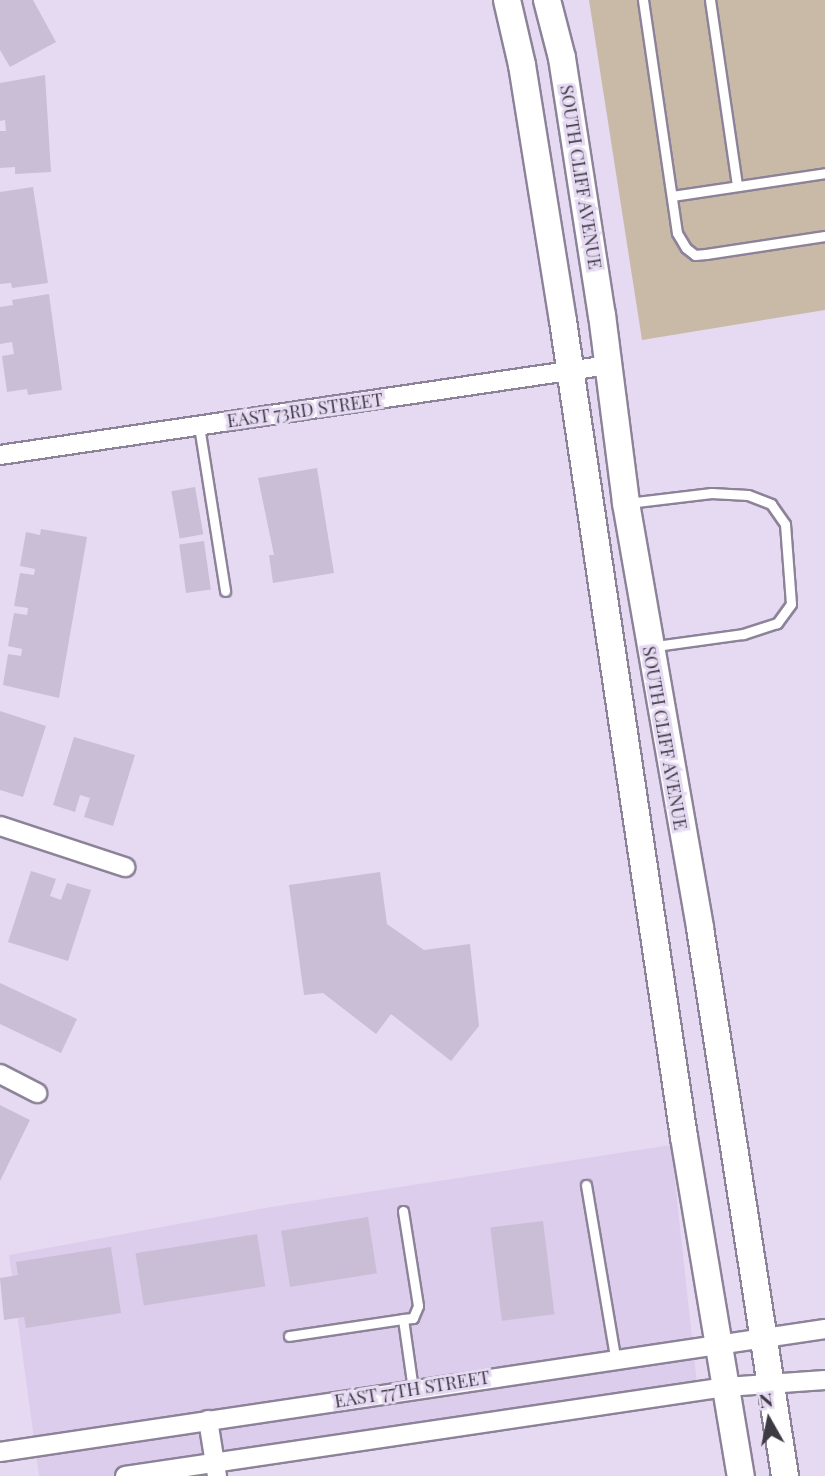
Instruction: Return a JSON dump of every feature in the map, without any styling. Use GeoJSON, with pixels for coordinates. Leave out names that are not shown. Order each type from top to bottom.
{"type":"FeatureCollection","features":[{"type":"Feature","properties":{"kind":"main road"},"geometry":{"type":"LineString","coordinates":[[507,0],[522,65],[741,1476]]}},
{"type":"Feature","properties":{"kind":"main road","name":"SOUTH CLIFF AVENUE"},"geometry":{"type":"LineString","coordinates":[[547,0],[562,58],[609,365],[626,503],[700,928],[785,1476]]}},
{"type":"Feature","properties":{"kind":"street","name":"EAST 73RD STREET"},"geometry":{"type":"LineString","coordinates":[[0,455],[609,365]]}},
{"type":"Feature","properties":{"kind":"street"},"geometry":{"type":"LineString","coordinates":[[0,826],[125,867]]}},
{"type":"Feature","properties":{"kind":"street"},"geometry":{"type":"LineString","coordinates":[[0,1074],[37,1093]]}},
{"type":"Feature","properties":{"kind":"street","name":"EAST 77TH STREET"},"geometry":{"type":"LineString","coordinates":[[0,1452],[615,1357],[825,1329]]}},
{"type":"Feature","properties":{"kind":"street"},"geometry":{"type":"LineString","coordinates":[[125,1476],[216,1469],[726,1387],[825,1380]]}},
{"type":"Feature","properties":{"kind":"street"},"geometry":{"type":"LineString","coordinates":[[208,1420],[216,1469]]}},
{"type":"Feature","properties":{"kind":"lane"},"geometry":{"type":"LineString","coordinates":[[643,0],[677,233],[695,255],[825,236]]}},
{"type":"Feature","properties":{"kind":"lane"},"geometry":{"type":"LineString","coordinates":[[710,0],[737,186]]}},
{"type":"Feature","properties":{"kind":"lane"},"geometry":{"type":"LineString","coordinates":[[672,196],[825,173]]}},
{"type":"Feature","properties":{"kind":"lane"},"geometry":{"type":"LineString","coordinates":[[200,426],[225,591]]}},
{"type":"Feature","properties":{"kind":"lane"},"geometry":{"type":"LineString","coordinates":[[626,503],[711,493],[748,495],[771,504],[785,524],[792,604],[777,623],[743,634],[649,647]]}},
{"type":"Feature","properties":{"kind":"lane"},"geometry":{"type":"LineString","coordinates":[[586,1185],[615,1357]]}},
{"type":"Feature","properties":{"kind":"lane"},"geometry":{"type":"LineString","coordinates":[[289,1336],[413,1318],[418,1306],[404,1211]]}},
{"type":"Feature","properties":{"kind":"lane"},"geometry":{"type":"LineString","coordinates":[[402,1319],[413,1389]]}},
{"type":"Feature","properties":{"kind":"shaded area"},"geometry":{"type":"Polygon","coordinates":[[[589,0],[825,0],[825,310],[642,340],[589,0]]]}},
{"type":"Feature","properties":{"kind":"shaded area"},"geometry":{"type":"Polygon","coordinates":[[[671,1145],[697,1384],[125,1476],[39,1476],[9,1255],[271,1207],[671,1145]]]}},
{"type":"Feature","properties":{"kind":"building"},"geometry":{"type":"Polygon","coordinates":[[[0,0],[33,0],[56,42],[10,67],[0,50],[0,0]]]}},
{"type":"Feature","properties":{"kind":"building"},"geometry":{"type":"Polygon","coordinates":[[[45,75],[51,172],[15,174],[15,167],[0,168],[0,131],[6,131],[5,120],[0,121],[0,83],[45,75]]]}},
{"type":"Feature","properties":{"kind":"building"},"geometry":{"type":"Polygon","coordinates":[[[33,187],[48,283],[12,288],[11,283],[0,284],[0,192],[33,187]]]}},
{"type":"Feature","properties":{"kind":"building"},"geometry":{"type":"Polygon","coordinates":[[[49,294],[62,390],[28,395],[27,389],[7,392],[2,356],[14,354],[12,342],[0,344],[0,307],[13,305],[12,300],[49,294]]]}},
{"type":"Feature","properties":{"kind":"building"},"geometry":{"type":"Polygon","coordinates":[[[317,468],[334,573],[273,583],[269,555],[274,555],[258,478],[317,468]]]}},
{"type":"Feature","properties":{"kind":"building"},"geometry":{"type":"Polygon","coordinates":[[[195,487],[203,534],[180,538],[171,491],[195,487]]]}},
{"type":"Feature","properties":{"kind":"building"},"geometry":{"type":"Polygon","coordinates":[[[41,529],[87,537],[59,698],[3,685],[8,654],[21,656],[22,649],[8,646],[14,613],[27,615],[28,608],[14,606],[20,573],[34,575],[35,569],[20,566],[26,532],[40,535],[41,529]]]}},
{"type":"Feature","properties":{"kind":"building"},"geometry":{"type":"Polygon","coordinates":[[[204,541],[211,590],[186,593],[179,544],[204,541]]]}},
{"type":"Feature","properties":{"kind":"building"},"geometry":{"type":"Polygon","coordinates":[[[0,711],[46,726],[23,797],[0,790],[0,711]]]}},
{"type":"Feature","properties":{"kind":"building"},"geometry":{"type":"Polygon","coordinates":[[[74,737],[135,755],[113,826],[84,817],[90,798],[80,795],[75,812],[53,805],[74,737]]]}},
{"type":"Feature","properties":{"kind":"building"},"geometry":{"type":"Polygon","coordinates":[[[31,871],[56,879],[50,896],[61,900],[67,883],[91,890],[68,961],[8,942],[31,871]]]}},
{"type":"Feature","properties":{"kind":"building"},"geometry":{"type":"Polygon","coordinates":[[[380,872],[387,924],[424,950],[470,944],[479,1026],[451,1061],[391,1014],[376,1034],[323,993],[304,995],[289,885],[380,872]]]}},
{"type":"Feature","properties":{"kind":"building"},"geometry":{"type":"Polygon","coordinates":[[[0,983],[77,1019],[61,1053],[0,1024],[0,983]]]}},
{"type":"Feature","properties":{"kind":"building"},"geometry":{"type":"Polygon","coordinates":[[[0,1105],[30,1120],[0,1181],[0,1105]]]}},
{"type":"Feature","properties":{"kind":"building"},"geometry":{"type":"Polygon","coordinates":[[[368,1217],[377,1273],[290,1287],[281,1231],[368,1217]]]}},
{"type":"Feature","properties":{"kind":"building"},"geometry":{"type":"Polygon","coordinates":[[[543,1221],[554,1314],[502,1321],[490,1227],[543,1221]]]}},
{"type":"Feature","properties":{"kind":"building"},"geometry":{"type":"Polygon","coordinates":[[[257,1234],[265,1286],[144,1306],[136,1253],[257,1234]]]}},
{"type":"Feature","properties":{"kind":"building"},"geometry":{"type":"Polygon","coordinates":[[[111,1247],[121,1313],[26,1328],[24,1317],[4,1320],[0,1278],[18,1275],[16,1262],[111,1247]]]}}]}
